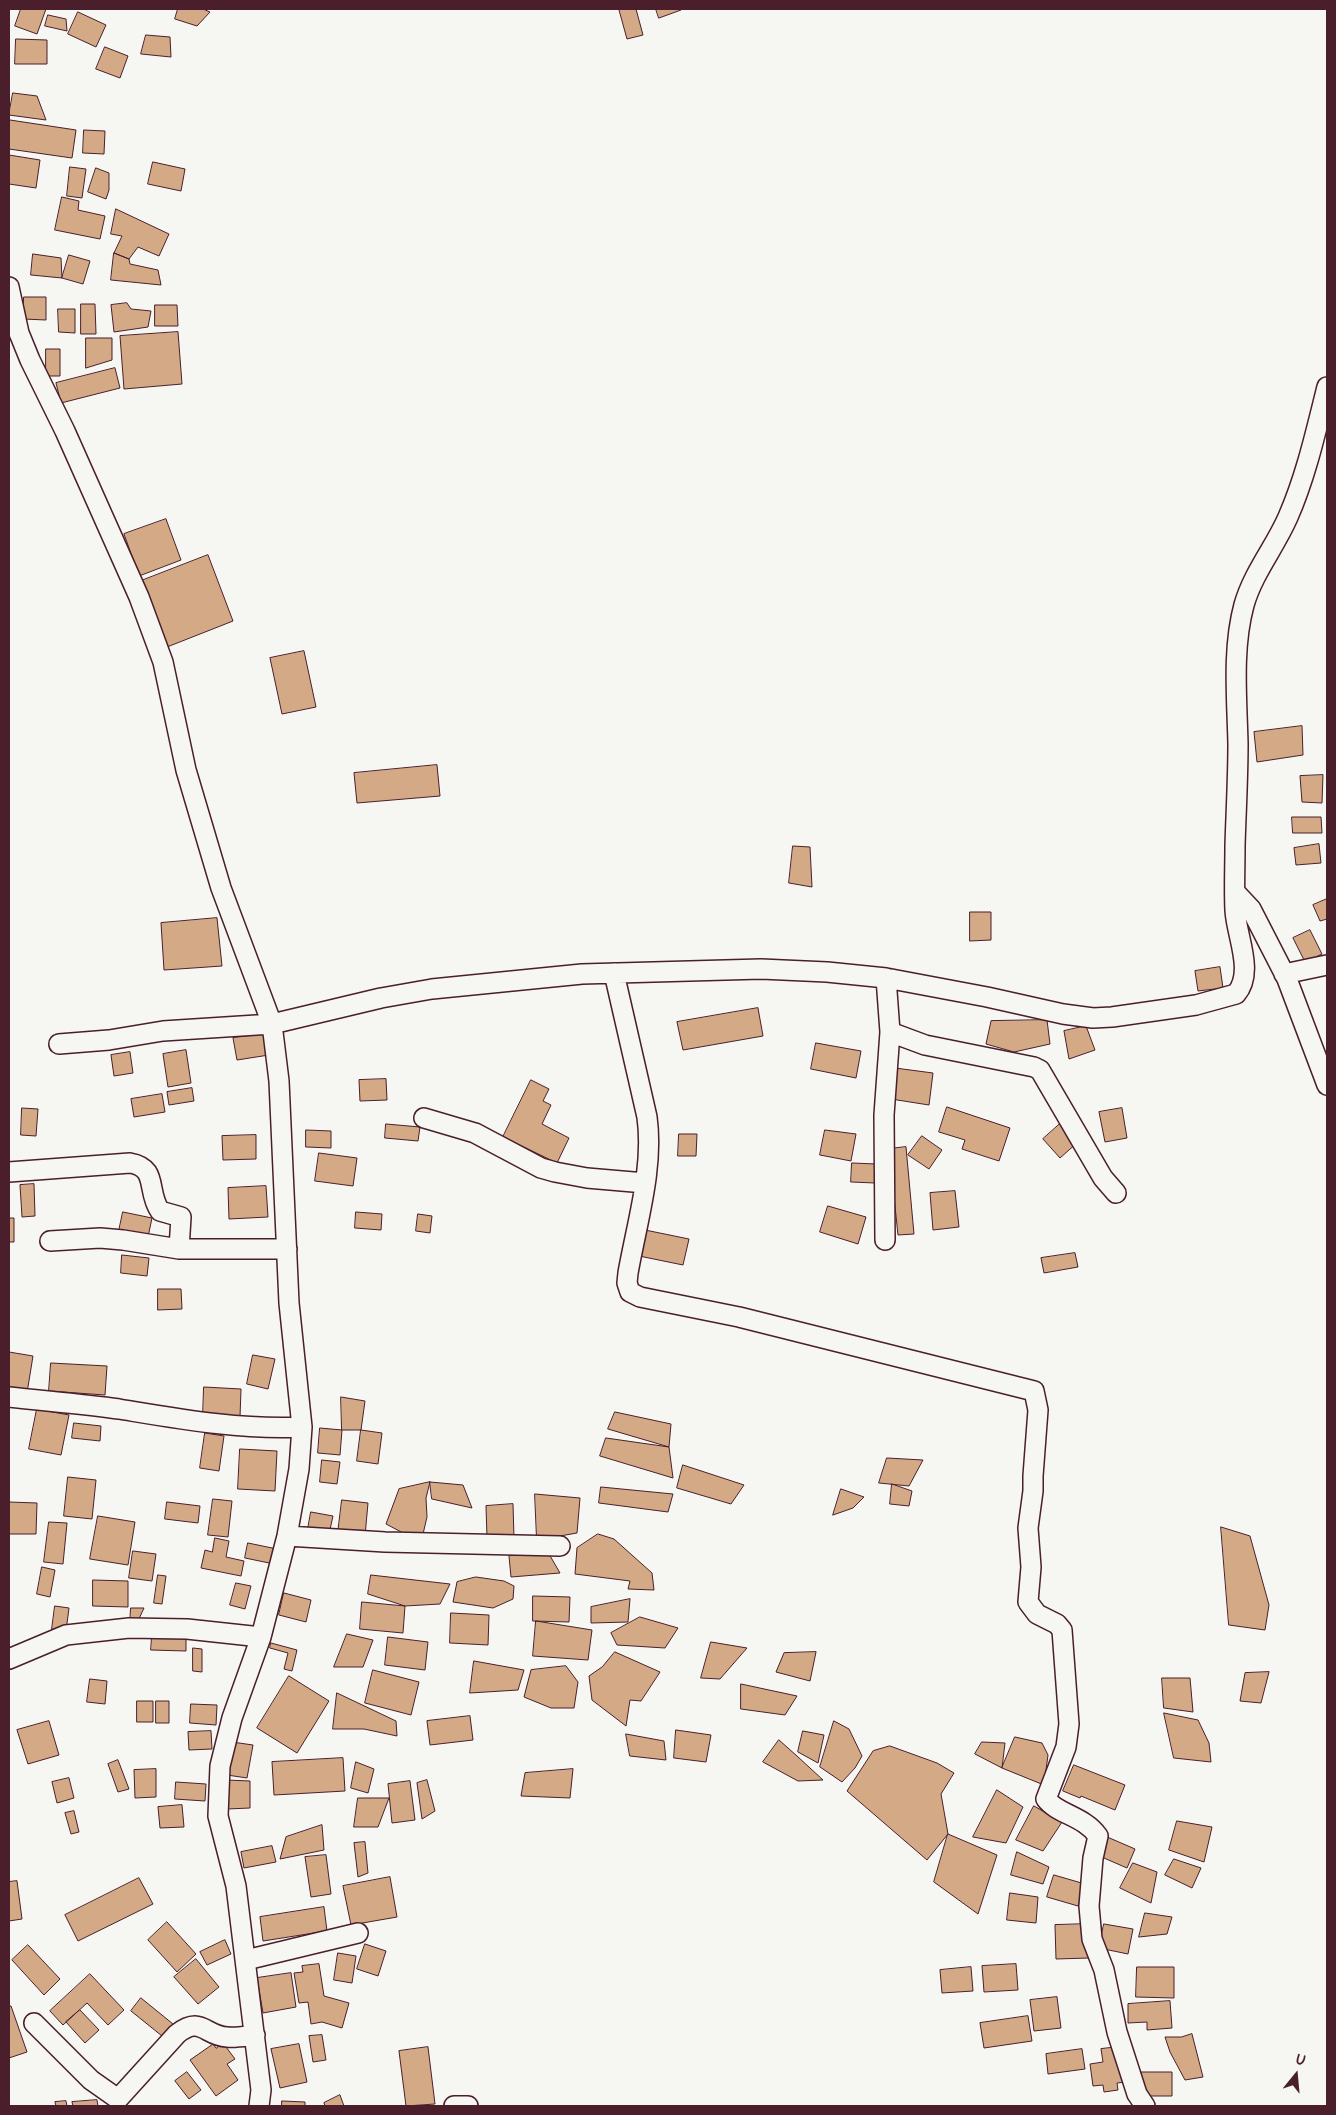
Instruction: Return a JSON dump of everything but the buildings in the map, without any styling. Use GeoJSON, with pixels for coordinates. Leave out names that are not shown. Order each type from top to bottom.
{"type":"FeatureCollection","features":[{"type":"Feature","properties":{"kind":"street"},"geometry":{"type":"LineString","coordinates":[[9,287],[17,327],[30,360],[65,431],[135,589],[163,662],[186,770],[221,888],[272,1024],[279,1081],[293,1355],[302,1427],[298,1469],[287,1536],[261,1637],[232,1718],[220,1766],[218,1816],[236,1886],[261,2090],[259,2106]]}},
{"type":"Feature","properties":{"kind":"street"},"geometry":{"type":"LineString","coordinates":[[59,1044],[109,1040],[163,1031],[272,1024],[381,998],[432,989],[574,975],[614,973],[761,968],[886,978],[987,996],[1063,1014],[1093,1018],[1196,1005],[1236,994],[1243,983],[1244,966],[1235,911],[1234,873],[1238,768],[1238,652],[1243,611],[1250,590],[1288,518],[1298,492],[1311,453],[1327,387]]}},
{"type":"Feature","properties":{"kind":"street"},"geometry":{"type":"LineString","coordinates":[[1236,893],[1251,909],[1284,974],[1327,1085]]}},
{"type":"Feature","properties":{"kind":"street"},"geometry":{"type":"LineString","coordinates":[[1284,974],[1327,965]]}},
{"type":"Feature","properties":{"kind":"street"},"geometry":{"type":"LineString","coordinates":[[614,973],[650,1137],[645,1183],[628,1273],[627,1283],[630,1292],[640,1297],[739,1317],[1034,1391],[1038,1410],[1033,1491],[1028,1528],[1031,1567],[1028,1602],[1037,1614],[1057,1624],[1062,1630],[1068,1702],[1066,1748],[1046,1799],[1049,1804],[1092,1828],[1098,1836],[1093,1858],[1089,1906],[1092,1939],[1104,1970],[1120,2040],[1137,2094],[1145,2106]]}},
{"type":"Feature","properties":{"kind":"street"},"geometry":{"type":"LineString","coordinates":[[885,1240],[884,1115],[890,1032],[886,978]]}},
{"type":"Feature","properties":{"kind":"street"},"geometry":{"type":"LineString","coordinates":[[890,1032],[925,1045],[1034,1066],[1040,1070],[1103,1178],[1116,1193]]}},
{"type":"Feature","properties":{"kind":"street"},"geometry":{"type":"LineString","coordinates":[[424,1118],[469,1131],[541,1168],[587,1178],[645,1183]]}},
{"type":"Feature","properties":{"kind":"street"},"geometry":{"type":"LineString","coordinates":[[9,1172],[130,1163],[142,1166],[150,1176],[153,1198],[160,1211],[181,1217],[179,1249]]}},
{"type":"Feature","properties":{"kind":"street"},"geometry":{"type":"LineString","coordinates":[[50,1241],[100,1238],[179,1249],[287,1249]]}},
{"type":"Feature","properties":{"kind":"street"},"geometry":{"type":"LineString","coordinates":[[9,1397],[268,1429],[302,1427]]}},
{"type":"Feature","properties":{"kind":"street"},"geometry":{"type":"LineString","coordinates":[[287,1536],[385,1542],[560,1546]]}},
{"type":"Feature","properties":{"kind":"street"},"geometry":{"type":"LineString","coordinates":[[9,1659],[66,1636],[129,1628],[165,1627],[261,1637]]}},
{"type":"Feature","properties":{"kind":"street"},"geometry":{"type":"LineString","coordinates":[[246,1960],[358,1934]]}},
{"type":"Feature","properties":{"kind":"street"},"geometry":{"type":"LineString","coordinates":[[34,2023],[91,2080],[118,2100],[177,2034],[188,2026],[201,2026],[226,2038],[255,2035]]}},
{"type":"Feature","properties":{"kind":"street"},"geometry":{"type":"LineString","coordinates":[[454,2106],[468,2106]]}}]}
